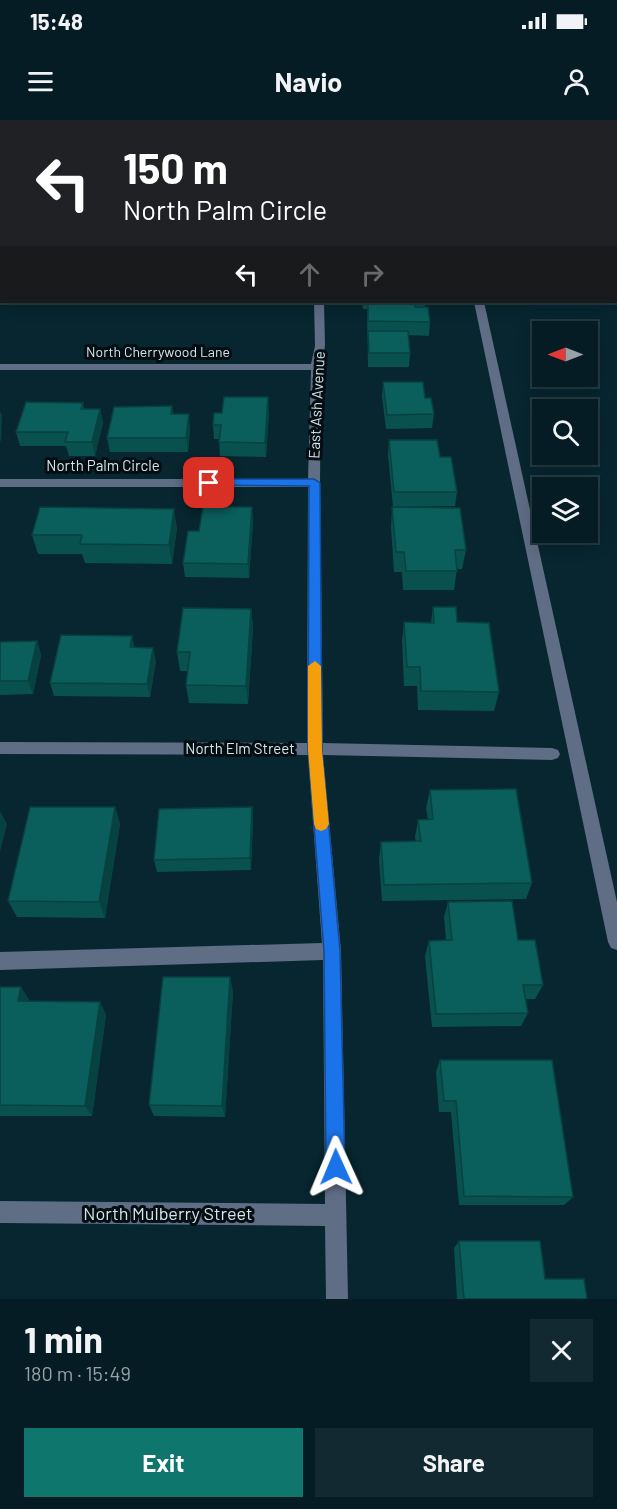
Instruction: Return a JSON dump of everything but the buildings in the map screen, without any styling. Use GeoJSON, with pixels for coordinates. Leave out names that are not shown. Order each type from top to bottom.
{"type":"FeatureCollection","features":[{"type":"Feature","properties":{"kind":"street","name":"East Ash Avenue"},"geometry":{"type":"LineString","coordinates":[[319,303],[320,346],[316,367],[314,483],[315,750],[332,951],[337,1299]]}},
{"type":"Feature","properties":{"kind":"street"},"geometry":{"type":"LineString","coordinates":[[479,303],[617,942]]}},
{"type":"Feature","properties":{"kind":"street","name":"North Cherrywood Lane"},"geometry":{"type":"LineString","coordinates":[[0,367],[316,367]]}},
{"type":"Feature","properties":{"kind":"street","name":"North Palm Circle"},"geometry":{"type":"LineString","coordinates":[[0,483],[314,483]]}},
{"type":"Feature","properties":{"kind":"street","name":"North Elm Street"},"geometry":{"type":"LineString","coordinates":[[0,748],[552,754]]}},
{"type":"Feature","properties":{"kind":"street"},"geometry":{"type":"LineString","coordinates":[[0,961],[332,951]]}},
{"type":"Feature","properties":{"kind":"street","name":"North Mulberry Street"},"geometry":{"type":"LineString","coordinates":[[0,1212],[336,1215]]}},
{"type":"Feature","properties":{"kind":"slow traffic"},"geometry":{"type":"LineString","coordinates":[[315,666],[315,750],[321,824]]}},
{"type":"Feature","properties":{"kind":"route"},"geometry":{"type":"LineString","coordinates":[[209,483],[314,483],[315,750],[332,951],[336,1167]]}}]}
